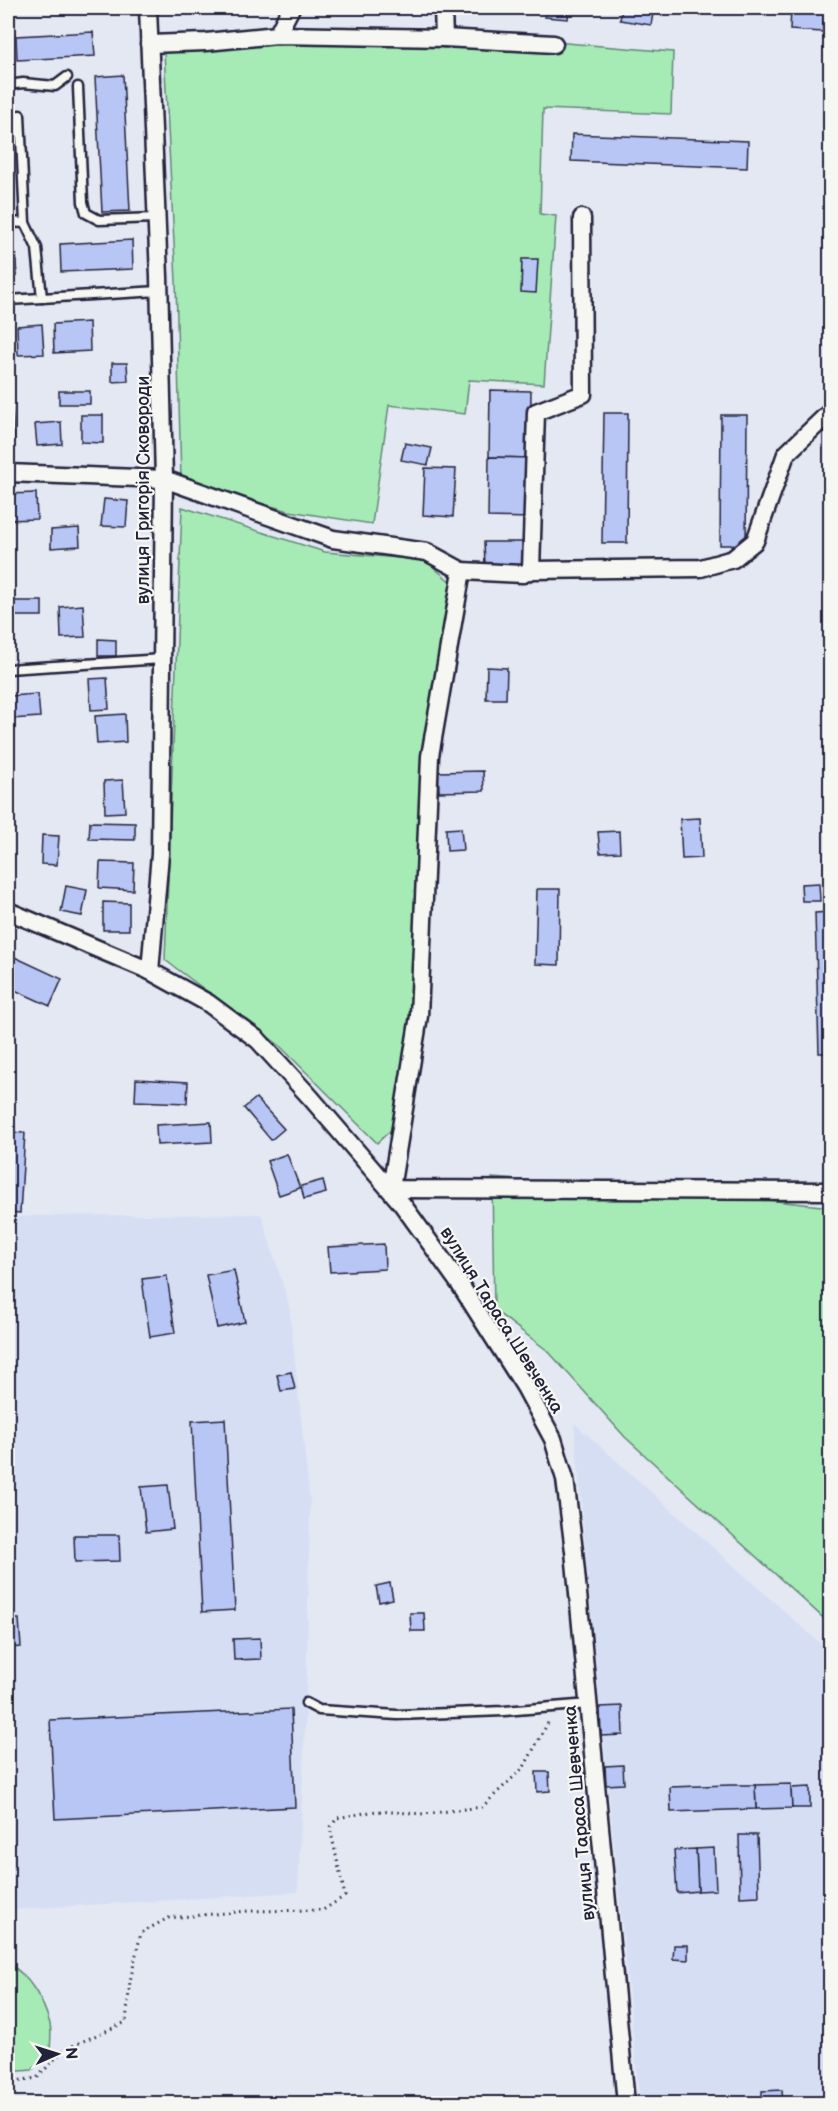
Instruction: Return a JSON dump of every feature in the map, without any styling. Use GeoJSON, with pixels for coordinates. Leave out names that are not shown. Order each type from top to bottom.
{"type":"FeatureCollection","features":[{"type":"Feature","properties":{"kind":"street","name":"вулиця Григорія Сковороди"},"geometry":{"type":"LineString","coordinates":[[148,8],[164,479],[160,854],[150,971]]}},
{"type":"Feature","properties":{"kind":"street"},"geometry":{"type":"LineString","coordinates":[[277,35],[291,8]]}},
{"type":"Feature","properties":{"kind":"street"},"geometry":{"type":"LineString","coordinates":[[443,8],[444,38]]}},
{"type":"Feature","properties":{"kind":"street"},"geometry":{"type":"LineString","coordinates":[[149,44],[206,42],[277,35],[444,38],[554,44]]}},
{"type":"Feature","properties":{"kind":"street"},"geometry":{"type":"LineString","coordinates":[[531,570],[536,412],[583,394],[582,218]]}},
{"type":"Feature","properties":{"kind":"street"},"geometry":{"type":"LineString","coordinates":[[8,473],[164,479],[333,539],[427,552],[462,571],[524,574],[531,570],[701,568],[733,559],[755,541],[786,454],[831,412]]}},
{"type":"Feature","properties":{"kind":"street"},"geometry":{"type":"LineString","coordinates":[[462,571],[430,756],[419,1016],[391,1189],[831,1191]]}},
{"type":"Feature","properties":{"kind":"street","name":"вулиця Тараса Шевченка"},"geometry":{"type":"LineString","coordinates":[[8,911],[150,971],[207,1003],[258,1040],[402,1204],[459,1283],[525,1388],[553,1439],[566,1479],[574,1551],[626,2103]]}},
{"type":"Feature","properties":{"kind":"lane"},"geometry":{"type":"LineString","coordinates":[[8,86],[23,83],[55,86],[67,77]]}},
{"type":"Feature","properties":{"kind":"lane"},"geometry":{"type":"LineString","coordinates":[[78,87],[83,202],[86,213],[99,220],[156,218]]}},
{"type":"Feature","properties":{"kind":"lane"},"geometry":{"type":"LineString","coordinates":[[20,116],[25,223],[36,248],[42,298]]}},
{"type":"Feature","properties":{"kind":"lane"},"geometry":{"type":"LineString","coordinates":[[8,222],[25,223]]}},
{"type":"Feature","properties":{"kind":"lane"},"geometry":{"type":"LineString","coordinates":[[8,300],[159,291]]}},
{"type":"Feature","properties":{"kind":"lane"},"geometry":{"type":"LineString","coordinates":[[8,669],[162,659]]}},
{"type":"Feature","properties":{"kind":"lane"},"geometry":{"type":"LineString","coordinates":[[306,1703],[319,1710],[397,1715],[504,1711],[589,1704]]}},
{"type":"Feature","properties":{"kind":"path"},"geometry":{"type":"LineString","coordinates":[[8,2082],[37,2078],[63,2050],[126,2022],[130,1982],[141,1933],[168,1918],[248,1911],[323,1910],[345,1896],[330,1828],[338,1818],[376,1811],[424,1814],[482,1807],[524,1767],[556,1707]]}},
{"type":"Feature","properties":{"kind":"shaded area"},"geometry":{"type":"Polygon","coordinates":[[[261,1214],[289,1305],[310,1503],[306,1703],[298,1892],[8,1910],[8,1218],[261,1214]]]}},
{"type":"Feature","properties":{"kind":"shaded area"},"geometry":{"type":"Polygon","coordinates":[[[574,1423],[830,1652],[830,2103],[640,2103],[574,1423]]]}},
{"type":"Feature","properties":{"kind":"green space"},"geometry":{"type":"Polygon","coordinates":[[[290,35],[542,41],[673,52],[671,114],[543,109],[540,214],[556,216],[544,384],[469,380],[465,414],[389,405],[372,524],[289,511],[181,481],[176,281],[164,51],[290,35]]]}},
{"type":"Feature","properties":{"kind":"green space"},"geometry":{"type":"Polygon","coordinates":[[[182,507],[325,552],[425,560],[452,583],[443,664],[419,1043],[392,1129],[377,1143],[279,1045],[165,960],[182,507]]]}},
{"type":"Feature","properties":{"kind":"green space"},"geometry":{"type":"Polygon","coordinates":[[[492,1178],[692,1192],[830,1207],[830,1624],[625,1437],[548,1351],[494,1310],[492,1178]]]}},
{"type":"Feature","properties":{"kind":"green space"},"geometry":{"type":"Polygon","coordinates":[[[8,1964],[23,1974],[35,1990],[50,2024],[50,2053],[32,2070],[8,2072],[8,1964]]]}},
{"type":"Feature","properties":{"kind":"building"},"geometry":{"type":"Polygon","coordinates":[[[546,8],[569,8],[568,19],[545,17],[546,8]]]}},
{"type":"Feature","properties":{"kind":"building"},"geometry":{"type":"Polygon","coordinates":[[[622,8],[654,8],[651,25],[620,20],[622,8]]]}},
{"type":"Feature","properties":{"kind":"building"},"geometry":{"type":"Polygon","coordinates":[[[791,8],[824,8],[823,32],[790,30],[791,8]]]}},
{"type":"Feature","properties":{"kind":"building"},"geometry":{"type":"Polygon","coordinates":[[[93,32],[95,56],[17,60],[16,36],[93,32]]]}},
{"type":"Feature","properties":{"kind":"building"},"geometry":{"type":"Polygon","coordinates":[[[123,75],[130,211],[102,212],[95,77],[123,75]]]}},
{"type":"Feature","properties":{"kind":"building"},"geometry":{"type":"Polygon","coordinates":[[[572,134],[748,141],[747,168],[571,161],[572,134]]]}},
{"type":"Feature","properties":{"kind":"building"},"geometry":{"type":"Polygon","coordinates":[[[132,240],[133,269],[61,272],[60,244],[132,240]]]}},
{"type":"Feature","properties":{"kind":"building"},"geometry":{"type":"Polygon","coordinates":[[[8,247],[15,247],[17,276],[8,276],[8,247]]]}},
{"type":"Feature","properties":{"kind":"building"},"geometry":{"type":"Polygon","coordinates":[[[522,259],[538,259],[536,293],[521,292],[522,259]]]}},
{"type":"Feature","properties":{"kind":"building"},"geometry":{"type":"Polygon","coordinates":[[[89,322],[90,351],[54,353],[53,324],[89,322]]]}},
{"type":"Feature","properties":{"kind":"building"},"geometry":{"type":"Polygon","coordinates":[[[42,324],[44,354],[18,355],[17,326],[42,324]]]}},
{"type":"Feature","properties":{"kind":"building"},"geometry":{"type":"Polygon","coordinates":[[[112,363],[127,363],[128,381],[112,382],[112,363]]]}},
{"type":"Feature","properties":{"kind":"building"},"geometry":{"type":"Polygon","coordinates":[[[490,390],[531,391],[530,458],[489,457],[490,390]]]}},
{"type":"Feature","properties":{"kind":"building"},"geometry":{"type":"Polygon","coordinates":[[[59,391],[90,391],[90,404],[59,404],[59,391]]]}},
{"type":"Feature","properties":{"kind":"building"},"geometry":{"type":"Polygon","coordinates":[[[12,407],[14,440],[8,441],[8,408],[12,407]]]}},
{"type":"Feature","properties":{"kind":"building"},"geometry":{"type":"Polygon","coordinates":[[[604,413],[628,413],[627,543],[602,543],[604,413]]]}},
{"type":"Feature","properties":{"kind":"building"},"geometry":{"type":"Polygon","coordinates":[[[81,415],[103,415],[103,443],[81,442],[81,415]]]}},
{"type":"Feature","properties":{"kind":"building"},"geometry":{"type":"Polygon","coordinates":[[[721,415],[747,415],[746,545],[720,545],[721,415]]]}},
{"type":"Feature","properties":{"kind":"building"},"geometry":{"type":"Polygon","coordinates":[[[61,422],[62,444],[37,446],[35,424],[61,422]]]}},
{"type":"Feature","properties":{"kind":"building"},"geometry":{"type":"Polygon","coordinates":[[[405,443],[432,448],[428,465],[401,460],[405,443]]]}},
{"type":"Feature","properties":{"kind":"building"},"geometry":{"type":"Polygon","coordinates":[[[489,457],[530,458],[529,518],[488,517],[489,457]]]}},
{"type":"Feature","properties":{"kind":"building"},"geometry":{"type":"Polygon","coordinates":[[[425,468],[456,469],[453,517],[423,515],[425,468]]]}},
{"type":"Feature","properties":{"kind":"building"},"geometry":{"type":"Polygon","coordinates":[[[36,493],[37,519],[8,520],[8,494],[36,493]]]}},
{"type":"Feature","properties":{"kind":"building"},"geometry":{"type":"Polygon","coordinates":[[[104,499],[128,501],[126,527],[101,526],[104,499]]]}},
{"type":"Feature","properties":{"kind":"building"},"geometry":{"type":"Polygon","coordinates":[[[79,528],[80,546],[51,548],[51,530],[79,528]]]}},
{"type":"Feature","properties":{"kind":"building"},"geometry":{"type":"Polygon","coordinates":[[[484,542],[527,542],[527,565],[485,565],[484,542]]]}},
{"type":"Feature","properties":{"kind":"building"},"geometry":{"type":"Polygon","coordinates":[[[11,601],[42,601],[42,616],[11,616],[11,601]]]}},
{"type":"Feature","properties":{"kind":"building"},"geometry":{"type":"Polygon","coordinates":[[[83,605],[85,637],[61,638],[60,607],[83,605]]]}},
{"type":"Feature","properties":{"kind":"building"},"geometry":{"type":"Polygon","coordinates":[[[98,639],[116,640],[116,656],[98,656],[98,639]]]}},
{"type":"Feature","properties":{"kind":"building"},"geometry":{"type":"Polygon","coordinates":[[[487,667],[507,668],[506,699],[486,699],[487,667]]]}},
{"type":"Feature","properties":{"kind":"building"},"geometry":{"type":"Polygon","coordinates":[[[107,678],[109,709],[91,710],[89,679],[107,678]]]}},
{"type":"Feature","properties":{"kind":"building"},"geometry":{"type":"Polygon","coordinates":[[[38,694],[40,717],[11,719],[10,696],[38,694]]]}},
{"type":"Feature","properties":{"kind":"building"},"geometry":{"type":"Polygon","coordinates":[[[125,714],[126,742],[97,744],[95,716],[125,714]]]}},
{"type":"Feature","properties":{"kind":"building"},"geometry":{"type":"Polygon","coordinates":[[[483,771],[484,791],[439,792],[438,772],[483,771]]]}},
{"type":"Feature","properties":{"kind":"building"},"geometry":{"type":"Polygon","coordinates":[[[123,780],[125,812],[105,813],[104,781],[123,780]]]}},
{"type":"Feature","properties":{"kind":"building"},"geometry":{"type":"Polygon","coordinates":[[[8,782],[14,782],[14,811],[8,811],[8,782]]]}},
{"type":"Feature","properties":{"kind":"building"},"geometry":{"type":"Polygon","coordinates":[[[700,818],[702,858],[682,859],[680,819],[700,818]]]}},
{"type":"Feature","properties":{"kind":"building"},"geometry":{"type":"Polygon","coordinates":[[[90,822],[135,823],[135,840],[89,839],[90,822]]]}},
{"type":"Feature","properties":{"kind":"building"},"geometry":{"type":"Polygon","coordinates":[[[461,828],[463,850],[447,851],[446,829],[461,828]]]}},
{"type":"Feature","properties":{"kind":"building"},"geometry":{"type":"Polygon","coordinates":[[[619,831],[620,852],[600,853],[598,832],[619,831]]]}},
{"type":"Feature","properties":{"kind":"building"},"geometry":{"type":"Polygon","coordinates":[[[42,835],[59,836],[57,865],[41,864],[42,835]]]}},
{"type":"Feature","properties":{"kind":"building"},"geometry":{"type":"Polygon","coordinates":[[[100,862],[134,863],[133,890],[99,888],[100,862]]]}},
{"type":"Feature","properties":{"kind":"building"},"geometry":{"type":"Polygon","coordinates":[[[819,883],[820,901],[802,901],[801,884],[819,883]]]}},
{"type":"Feature","properties":{"kind":"building"},"geometry":{"type":"Polygon","coordinates":[[[66,886],[87,890],[82,916],[61,912],[66,886]]]}},
{"type":"Feature","properties":{"kind":"building"},"geometry":{"type":"Polygon","coordinates":[[[537,889],[560,889],[559,965],[535,964],[537,889]]]}},
{"type":"Feature","properties":{"kind":"building"},"geometry":{"type":"Polygon","coordinates":[[[103,902],[129,903],[129,930],[103,930],[103,902]]]}},
{"type":"Feature","properties":{"kind":"building"},"geometry":{"type":"Polygon","coordinates":[[[830,912],[830,1053],[819,1053],[815,913],[830,912]]]}},
{"type":"Feature","properties":{"kind":"building"},"geometry":{"type":"Polygon","coordinates":[[[8,954],[62,979],[50,1006],[8,987],[8,954]]]}},
{"type":"Feature","properties":{"kind":"building"},"geometry":{"type":"Polygon","coordinates":[[[136,1079],[188,1082],[187,1103],[135,1101],[136,1079]]]}},
{"type":"Feature","properties":{"kind":"building"},"geometry":{"type":"Polygon","coordinates":[[[256,1098],[284,1129],[271,1140],[244,1108],[256,1098]]]}},
{"type":"Feature","properties":{"kind":"building"},"geometry":{"type":"Polygon","coordinates":[[[825,1100],[830,1100],[830,1133],[826,1133],[825,1100]]]}},
{"type":"Feature","properties":{"kind":"building"},"geometry":{"type":"Polygon","coordinates":[[[211,1122],[212,1142],[157,1145],[156,1125],[211,1122]]]}},
{"type":"Feature","properties":{"kind":"building"},"geometry":{"type":"Polygon","coordinates":[[[8,1132],[25,1133],[20,1213],[8,1212],[8,1132]]]}},
{"type":"Feature","properties":{"kind":"building"},"geometry":{"type":"Polygon","coordinates":[[[287,1154],[300,1188],[279,1195],[267,1161],[287,1154]]]}},
{"type":"Feature","properties":{"kind":"building"},"geometry":{"type":"Polygon","coordinates":[[[323,1180],[326,1193],[304,1199],[301,1186],[323,1180]]]}},
{"type":"Feature","properties":{"kind":"building"},"geometry":{"type":"Polygon","coordinates":[[[384,1244],[385,1269],[330,1272],[328,1247],[384,1244]]]}},
{"type":"Feature","properties":{"kind":"building"},"geometry":{"type":"Polygon","coordinates":[[[234,1270],[245,1322],[217,1328],[206,1275],[234,1270]]]}},
{"type":"Feature","properties":{"kind":"building"},"geometry":{"type":"Polygon","coordinates":[[[167,1276],[175,1333],[150,1337],[142,1279],[167,1276]]]}},
{"type":"Feature","properties":{"kind":"building"},"geometry":{"type":"Polygon","coordinates":[[[291,1372],[295,1389],[281,1391],[277,1375],[291,1372]]]}},
{"type":"Feature","properties":{"kind":"building"},"geometry":{"type":"Polygon","coordinates":[[[225,1419],[235,1610],[202,1612],[192,1421],[225,1419]]]}},
{"type":"Feature","properties":{"kind":"building"},"geometry":{"type":"Polygon","coordinates":[[[168,1485],[173,1529],[146,1532],[141,1487],[168,1485]]]}},
{"type":"Feature","properties":{"kind":"building"},"geometry":{"type":"Polygon","coordinates":[[[74,1535],[119,1535],[120,1561],[75,1562],[74,1535]]]}},
{"type":"Feature","properties":{"kind":"building"},"geometry":{"type":"Polygon","coordinates":[[[390,1583],[393,1599],[379,1602],[376,1586],[390,1583]]]}},
{"type":"Feature","properties":{"kind":"building"},"geometry":{"type":"Polygon","coordinates":[[[410,1613],[424,1613],[425,1631],[411,1631],[410,1613]]]}},
{"type":"Feature","properties":{"kind":"building"},"geometry":{"type":"Polygon","coordinates":[[[8,1619],[19,1619],[21,1647],[8,1648],[8,1619]]]}},
{"type":"Feature","properties":{"kind":"building"},"geometry":{"type":"Polygon","coordinates":[[[260,1638],[261,1659],[234,1660],[233,1639],[260,1638]]]}},
{"type":"Feature","properties":{"kind":"building"},"geometry":{"type":"Polygon","coordinates":[[[622,1706],[623,1735],[601,1736],[600,1707],[622,1706]]]}},
{"type":"Feature","properties":{"kind":"building"},"geometry":{"type":"Polygon","coordinates":[[[291,1709],[295,1807],[55,1819],[50,1720],[291,1709]]]}},
{"type":"Feature","properties":{"kind":"building"},"geometry":{"type":"Polygon","coordinates":[[[623,1765],[624,1784],[606,1785],[605,1766],[623,1765]]]}},
{"type":"Feature","properties":{"kind":"building"},"geometry":{"type":"Polygon","coordinates":[[[536,1772],[549,1772],[550,1791],[537,1792],[536,1772]]]}},
{"type":"Feature","properties":{"kind":"building"},"geometry":{"type":"Polygon","coordinates":[[[791,1784],[792,1808],[756,1809],[755,1785],[791,1784]]]}},
{"type":"Feature","properties":{"kind":"building"},"geometry":{"type":"Polygon","coordinates":[[[755,1785],[756,1809],[671,1812],[670,1787],[755,1785]]]}},
{"type":"Feature","properties":{"kind":"building"},"geometry":{"type":"Polygon","coordinates":[[[810,1787],[810,1808],[792,1808],[791,1788],[810,1787]]]}},
{"type":"Feature","properties":{"kind":"building"},"geometry":{"type":"Polygon","coordinates":[[[739,1835],[757,1835],[759,1896],[740,1897],[739,1835]]]}},
{"type":"Feature","properties":{"kind":"building"},"geometry":{"type":"Polygon","coordinates":[[[714,1848],[716,1890],[698,1891],[696,1849],[714,1848]]]}},
{"type":"Feature","properties":{"kind":"building"},"geometry":{"type":"Polygon","coordinates":[[[696,1849],[698,1891],[677,1893],[674,1850],[696,1849]]]}},
{"type":"Feature","properties":{"kind":"building"},"geometry":{"type":"Polygon","coordinates":[[[674,1945],[688,1945],[688,1960],[673,1959],[674,1945]]]}},
{"type":"Feature","properties":{"kind":"building"},"geometry":{"type":"Polygon","coordinates":[[[782,2090],[783,2104],[762,2104],[762,2091],[782,2090]]]}}]}
